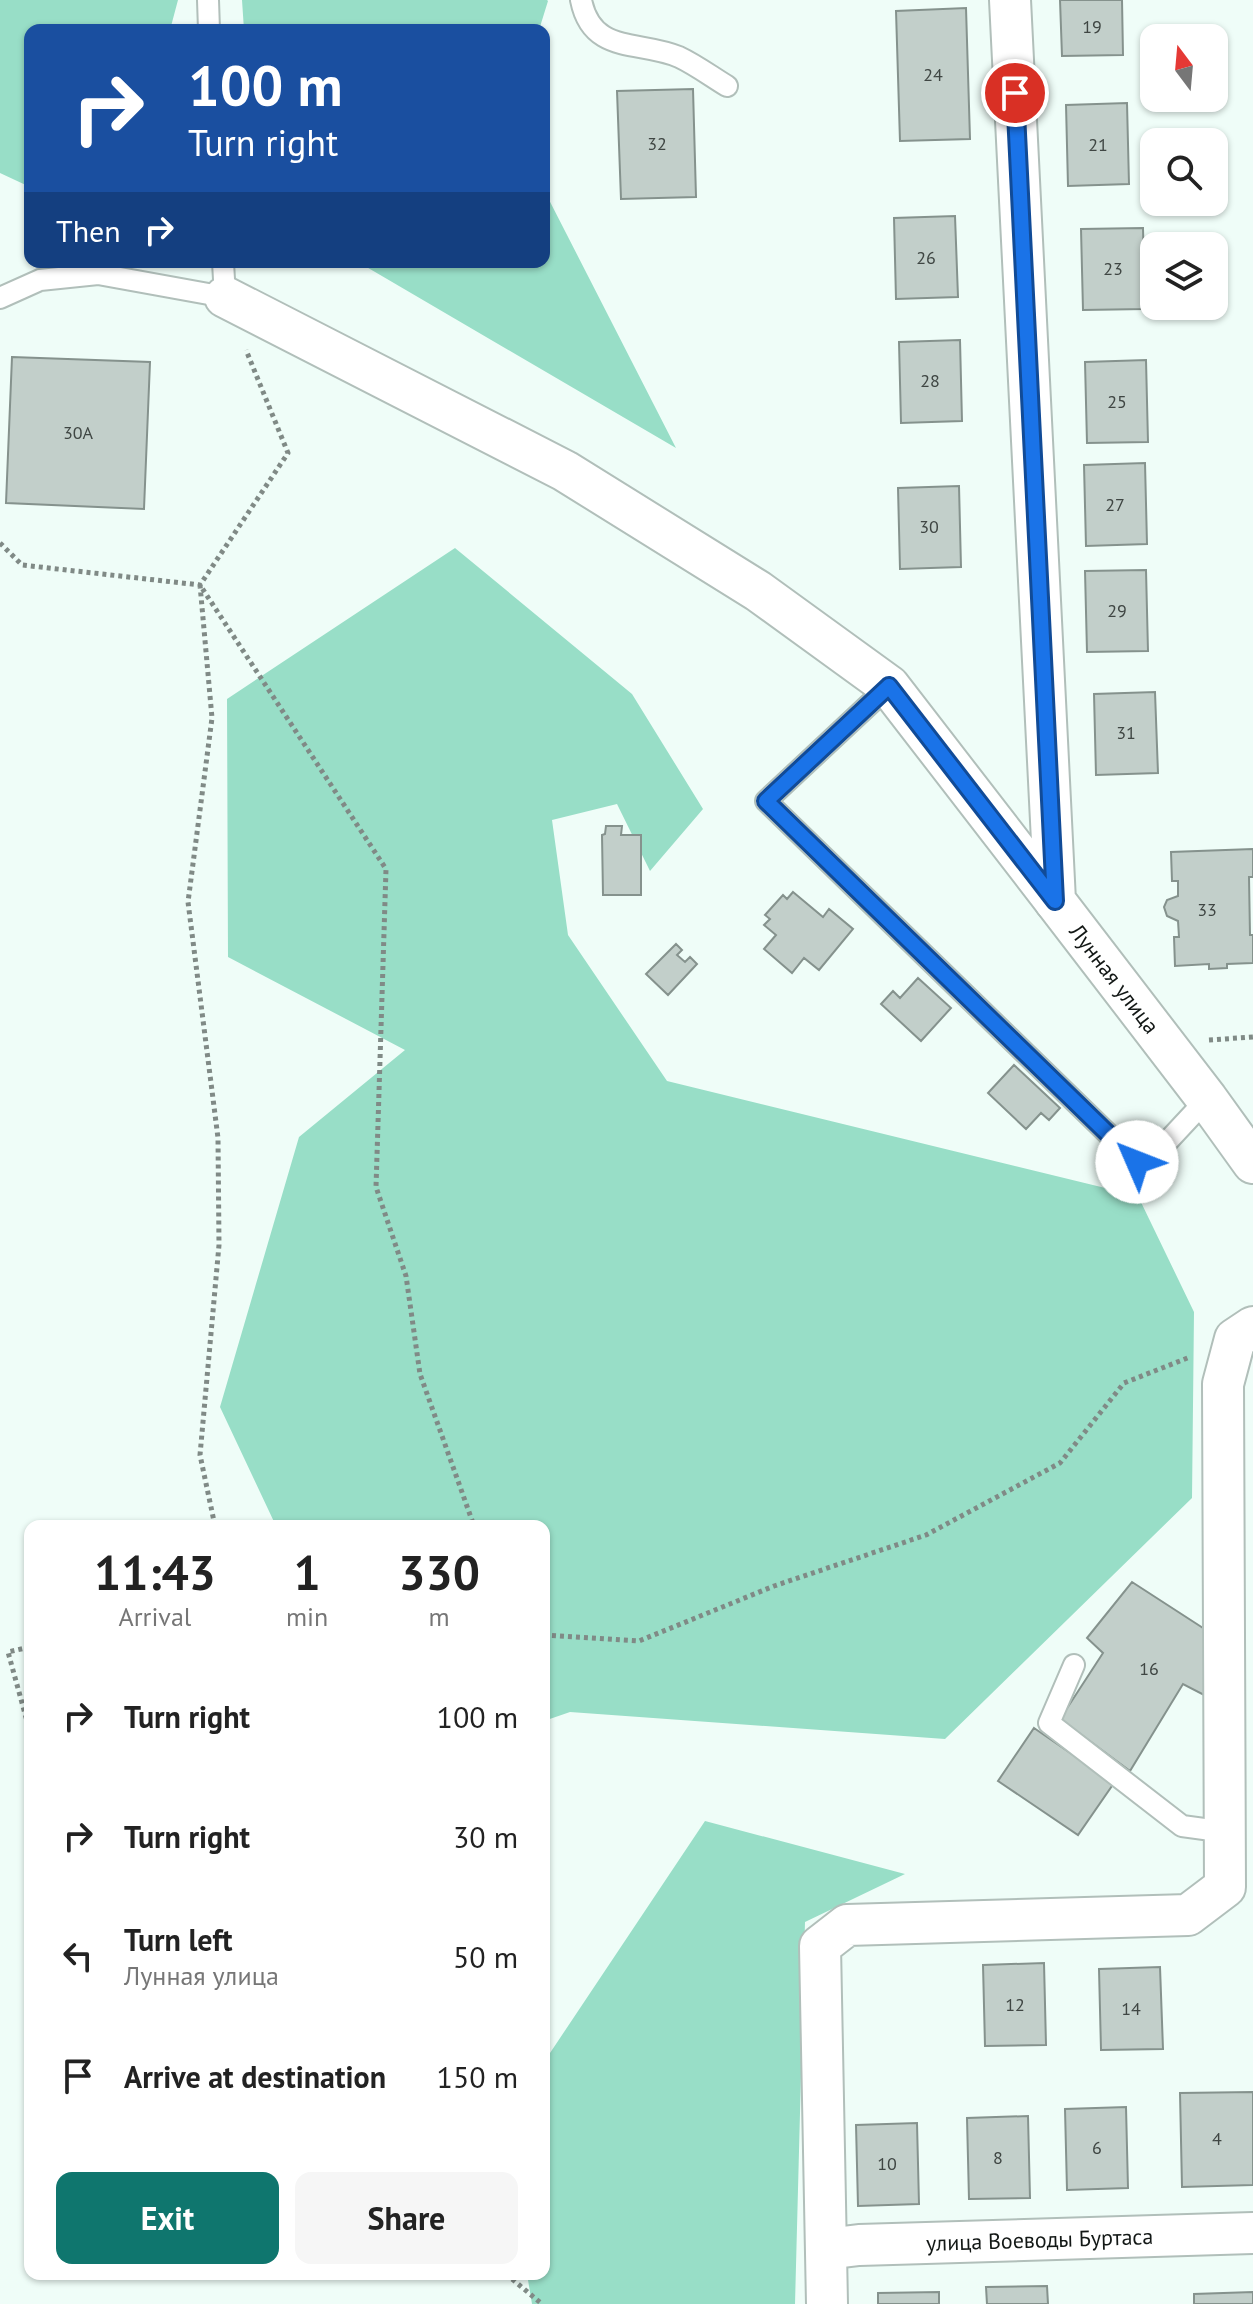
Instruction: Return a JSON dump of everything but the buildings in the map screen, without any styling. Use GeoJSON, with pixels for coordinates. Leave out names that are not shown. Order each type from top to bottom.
{"type":"FeatureCollection","features":[{"type":"Feature","properties":{"kind":"street","name":"Лунная улица"},"geometry":{"type":"LineString","coordinates":[[1010,0],[1055,901],[1253,1163]]}},
{"type":"Feature","properties":{"kind":"street"},"geometry":{"type":"LineString","coordinates":[[224,279],[565,471],[758,591],[889,686],[1055,901]]}},
{"type":"Feature","properties":{"kind":"street"},"geometry":{"type":"LineString","coordinates":[[827,2304],[820,1946],[847,1925],[1188,1915],[1225,1887],[1223,1384],[1244,1333]]}},
{"type":"Feature","properties":{"kind":"street","name":"улица Воеводы Буртаса"},"geometry":{"type":"LineString","coordinates":[[826,2249],[859,2245],[1253,2233]]}},
{"type":"Feature","properties":{"kind":"lane"},"geometry":{"type":"LineString","coordinates":[[208,0],[209,24]]}},
{"type":"Feature","properties":{"kind":"lane"},"geometry":{"type":"LineString","coordinates":[[581,0],[584,17],[603,38],[679,57],[727,86]]}},
{"type":"Feature","properties":{"kind":"lane"},"geometry":{"type":"LineString","coordinates":[[0,298],[40,280],[98,274],[224,279]]}},
{"type":"Feature","properties":{"kind":"lane"},"geometry":{"type":"LineString","coordinates":[[889,686],[766,801],[1137,1162],[1152,1158],[1207,1099]]}},
{"type":"Feature","properties":{"kind":"lane"},"geometry":{"type":"LineString","coordinates":[[1074,1665],[1049,1723],[1182,1826],[1226,1832]]}},
{"type":"Feature","properties":{"kind":"path"},"geometry":{"type":"LineString","coordinates":[[214,1520],[200,1455],[219,1245],[218,1138],[188,902],[212,718],[200,585],[288,453],[224,279]]}},
{"type":"Feature","properties":{"kind":"path"},"geometry":{"type":"LineString","coordinates":[[0,543],[22,565],[200,585]]}},
{"type":"Feature","properties":{"kind":"path"},"geometry":{"type":"LineString","coordinates":[[200,585],[386,869],[376,1187],[406,1276],[420,1374],[472,1520]]}},
{"type":"Feature","properties":{"kind":"path"},"geometry":{"type":"LineString","coordinates":[[550,1635],[639,1641],[774,1586],[926,1535],[1060,1463],[1124,1383],[1244,1333]]}},
{"type":"Feature","properties":{"kind":"path"},"geometry":{"type":"LineString","coordinates":[[24,1648],[8,1652],[24,1710]]}},
{"type":"Feature","properties":{"kind":"path"},"geometry":{"type":"LineString","coordinates":[[513,2280],[542,2304]]}},
{"type":"Feature","properties":{"kind":"green space"},"geometry":{"type":"Polygon","coordinates":[[[0,0],[178,0],[172,24],[24,24],[24,184],[0,173],[0,0]]]}},
{"type":"Feature","properties":{"kind":"green space"},"geometry":{"type":"Polygon","coordinates":[[[242,0],[548,1],[541,24],[244,24],[242,0]]]}},
{"type":"Feature","properties":{"kind":"green space"},"geometry":{"type":"Polygon","coordinates":[[[550,202],[676,448],[368,268],[550,268],[550,202]]]}},
{"type":"Feature","properties":{"kind":"green space"},"geometry":{"type":"Polygon","coordinates":[[[455,548],[632,694],[703,809],[650,871],[617,804],[552,820],[568,935],[667,1081],[1138,1196],[1194,1312],[1192,1498],[945,1739],[570,1712],[550,1719],[550,1520],[273,1520],[220,1407],[299,1137],[405,1050],[228,957],[227,699],[455,548]]]}},
{"type":"Feature","properties":{"kind":"green space"},"geometry":{"type":"Polygon","coordinates":[[[705,1821],[905,1874],[805,1922],[795,2304],[532,2304],[528,2280],[550,2280],[550,2053],[705,1821]]]}},
{"type":"Feature","properties":{"kind":"route"},"geometry":{"type":"LineString","coordinates":[[1015,93],[1055,901],[889,686],[766,801],[1137,1162]]}}]}
